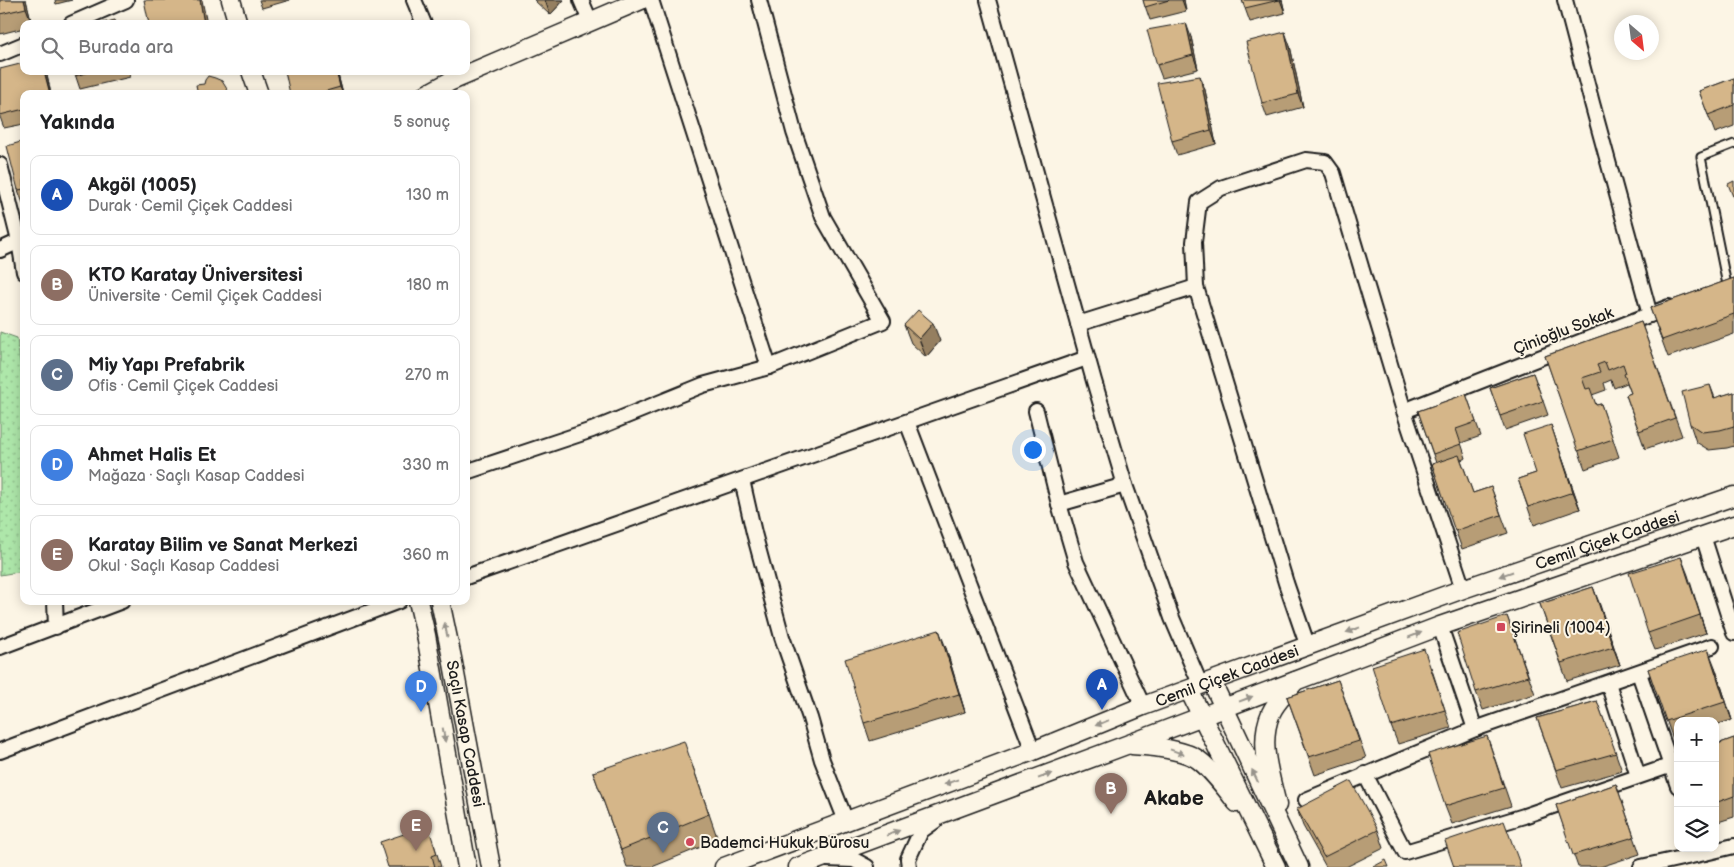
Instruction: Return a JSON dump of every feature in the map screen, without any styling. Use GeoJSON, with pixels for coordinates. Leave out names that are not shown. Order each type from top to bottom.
{"type":"FeatureCollection","features":[{"type":"Feature","properties":{"kind":"street"},"geometry":{"type":"LineString","coordinates":[[80,20],[126,0]]}},
{"type":"Feature","properties":{"kind":"street"},"geometry":{"type":"LineString","coordinates":[[231,0],[237,20]]}},
{"type":"Feature","properties":{"kind":"street"},"geometry":{"type":"LineString","coordinates":[[414,0],[422,20]]}},
{"type":"Feature","properties":{"kind":"street"},"geometry":{"type":"LineString","coordinates":[[581,0],[590,21]]}},
{"type":"Feature","properties":{"kind":"street"},"geometry":{"type":"LineString","coordinates":[[470,68],[641,0]]}},
{"type":"Feature","properties":{"kind":"street"},"geometry":{"type":"LineString","coordinates":[[651,0],[769,367]]}},
{"type":"Feature","properties":{"kind":"street"},"geometry":{"type":"LineString","coordinates":[[470,471],[592,430],[703,385],[769,367],[883,321],[823,217],[794,132],[759,0]]}},
{"type":"Feature","properties":{"kind":"street"},"geometry":{"type":"LineString","coordinates":[[988,0],[1087,358],[1125,485],[1172,618],[1201,686],[1203,716],[1276,867]]}},
{"type":"Feature","properties":{"kind":"street"},"geometry":{"type":"LineString","coordinates":[[1565,0],[1650,315]]}},
{"type":"Feature","properties":{"kind":"street"},"geometry":{"type":"LineString","coordinates":[[0,54],[20,46]]}},
{"type":"Feature","properties":{"kind":"street"},"geometry":{"type":"LineString","coordinates":[[431,90],[446,77]]}},
{"type":"Feature","properties":{"kind":"street"},"geometry":{"type":"LineString","coordinates":[[1308,647],[1286,583],[1196,286],[1194,242],[1199,202],[1221,188],[1306,160],[1325,162],[1333,172],[1404,411],[1463,589]]}},
{"type":"Feature","properties":{"kind":"street"},"geometry":{"type":"LineString","coordinates":[[0,165],[20,236]]}},
{"type":"Feature","properties":{"kind":"street"},"geometry":{"type":"LineString","coordinates":[[0,250],[20,240]]}},
{"type":"Feature","properties":{"kind":"street"},"geometry":{"type":"LineString","coordinates":[[1078,324],[1196,286]]}},
{"type":"Feature","properties":{"kind":"street","name":"Çinioğlu Sokak"},"geometry":{"type":"LineString","coordinates":[[1404,411],[1684,301]]}},
{"type":"Feature","properties":{"kind":"street"},"geometry":{"type":"LineString","coordinates":[[470,576],[1087,358]]}},
{"type":"Feature","properties":{"kind":"street"},"geometry":{"type":"LineString","coordinates":[[1036,411],[1059,504],[1076,562],[1144,706]]}},
{"type":"Feature","properties":{"kind":"street"},"geometry":{"type":"LineString","coordinates":[[907,422],[1033,751]]}},
{"type":"Feature","properties":{"kind":"street"},"geometry":{"type":"LineString","coordinates":[[742,480],[782,637],[810,718],[822,760],[846,821]]}},
{"type":"Feature","properties":{"kind":"street"},"geometry":{"type":"LineString","coordinates":[[1059,504],[1125,485]]}},
{"type":"Feature","properties":{"kind":"street","name":"Cemil Çiçek Caddesi"},"geometry":{"type":"LineString","coordinates":[[724,867],[1033,751],[1144,706],[1463,589],[1734,496]]}},
{"type":"Feature","properties":{"kind":"street","name":"Cemil Çiçek Caddesi"},"geometry":{"type":"LineString","coordinates":[[798,867],[888,835],[953,808],[1129,744],[1440,626],[1734,525]]}},
{"type":"Feature","properties":{"kind":"street"},"geometry":{"type":"LineString","coordinates":[[1703,536],[1734,633]]}},
{"type":"Feature","properties":{"kind":"street"},"geometry":{"type":"LineString","coordinates":[[55,605],[56,626]]}},
{"type":"Feature","properties":{"kind":"street"},"geometry":{"type":"LineString","coordinates":[[0,647],[111,605]]}},
{"type":"Feature","properties":{"kind":"street"},"geometry":{"type":"LineString","coordinates":[[0,751],[388,605]]}},
{"type":"Feature","properties":{"kind":"street","name":"Saçlı Kasap Caddesi"},"geometry":{"type":"LineString","coordinates":[[419,605],[426,635],[466,867]]}},
{"type":"Feature","properties":{"kind":"street","name":"Saçlı Kasap Caddesi"},"geometry":{"type":"LineString","coordinates":[[441,605],[491,867]]}},
{"type":"Feature","properties":{"kind":"street"},"geometry":{"type":"LineString","coordinates":[[1440,626],[1474,729]]}},
{"type":"Feature","properties":{"kind":"street"},"geometry":{"type":"LineString","coordinates":[[1306,800],[1474,729],[1712,646]]}},
{"type":"Feature","properties":{"kind":"street"},"geometry":{"type":"LineString","coordinates":[[1365,774],[1405,852],[1524,816],[1674,764],[1639,673]]}},
{"type":"Feature","properties":{"kind":"street"},"geometry":{"type":"LineString","coordinates":[[1284,835],[1265,752],[1266,732],[1272,712],[1296,680]]}},
{"type":"Feature","properties":{"kind":"street"},"geometry":{"type":"LineString","coordinates":[[1608,683],[1638,776]]}},
{"type":"Feature","properties":{"kind":"street"},"geometry":{"type":"LineString","coordinates":[[1201,686],[1223,708],[1299,867]]}},
{"type":"Feature","properties":{"kind":"street"},"geometry":{"type":"LineString","coordinates":[[1129,744],[1169,749],[1195,758],[1224,786],[1258,829]]}},
{"type":"Feature","properties":{"kind":"street"},"geometry":{"type":"LineString","coordinates":[[909,867],[908,859],[920,831],[953,808]]}},
{"type":"Feature","properties":{"kind":"street"},"geometry":{"type":"LineString","coordinates":[[1719,848],[1734,846]]}},
{"type":"Feature","properties":{"kind":"street"},"geometry":{"type":"LineString","coordinates":[[1641,867],[1700,852]]}},
{"type":"Feature","properties":{"kind":"street"},"geometry":{"type":"LineString","coordinates":[[821,858],[854,860],[867,867]]}},
{"type":"Feature","properties":{"kind":"lane"},"geometry":{"type":"LineString","coordinates":[[1726,285],[1702,157],[1734,144]]}},
{"type":"Feature","properties":{"kind":"green space"},"geometry":{"type":"Polygon","coordinates":[[[0,332],[17,338],[20,362],[20,572],[0,575],[0,332]]]}},
{"type":"Feature","properties":{"kind":"building"},"geometry":{"type":"Polygon","coordinates":[[[0,0],[24,0],[26,8],[0,14],[0,0]]]}},
{"type":"Feature","properties":{"kind":"building"},"geometry":{"type":"Polygon","coordinates":[[[144,0],[200,0],[203,20],[148,20],[144,0]]]}},
{"type":"Feature","properties":{"kind":"building"},"geometry":{"type":"Polygon","coordinates":[[[1143,0],[1169,0],[1145,7],[1143,0]]]}},
{"type":"Feature","properties":{"kind":"building"},"geometry":{"type":"Polygon","coordinates":[[[1242,0],[1279,0],[1245,8],[1242,0]]]}},
{"type":"Feature","properties":{"kind":"building"},"geometry":{"type":"Polygon","coordinates":[[[1186,23],[1193,55],[1157,65],[1147,30],[1186,23]]]}},
{"type":"Feature","properties":{"kind":"building"},"geometry":{"type":"Polygon","coordinates":[[[1285,32],[1298,94],[1262,103],[1246,42],[1285,32]]]}},
{"type":"Feature","properties":{"kind":"building"},"geometry":{"type":"Polygon","coordinates":[[[20,64],[20,75],[45,75],[49,90],[20,90],[20,110],[0,115],[0,69],[20,64]]]}},
{"type":"Feature","properties":{"kind":"building"},"geometry":{"type":"Polygon","coordinates":[[[286,75],[337,75],[340,87],[330,90],[289,90],[286,75]]]}},
{"type":"Feature","properties":{"kind":"building"},"geometry":{"type":"Polygon","coordinates":[[[208,76],[222,81],[228,90],[197,90],[196,85],[204,84],[208,76]]]}},
{"type":"Feature","properties":{"kind":"building"},"geometry":{"type":"Polygon","coordinates":[[[1200,76],[1211,130],[1172,141],[1157,83],[1200,76]]]}},
{"type":"Feature","properties":{"kind":"building"},"geometry":{"type":"Polygon","coordinates":[[[1734,78],[1734,105],[1708,115],[1699,91],[1734,78]]]}},
{"type":"Feature","properties":{"kind":"building"},"geometry":{"type":"Polygon","coordinates":[[[20,142],[20,190],[18,190],[7,146],[20,142]]]}},
{"type":"Feature","properties":{"kind":"building"},"geometry":{"type":"Polygon","coordinates":[[[1734,181],[1734,199],[1728,184],[1734,181]]]}},
{"type":"Feature","properties":{"kind":"building"},"geometry":{"type":"Polygon","coordinates":[[[1734,278],[1734,314],[1662,340],[1650,308],[1734,278]]]}},
{"type":"Feature","properties":{"kind":"building"},"geometry":{"type":"Polygon","coordinates":[[[918,310],[933,323],[919,339],[904,325],[918,310]]]}},
{"type":"Feature","properties":{"kind":"building"},"geometry":{"type":"Polygon","coordinates":[[[1641,322],[1675,418],[1639,431],[1626,395],[1631,393],[1624,374],[1626,373],[1623,364],[1608,370],[1605,362],[1597,365],[1600,372],[1582,378],[1586,389],[1590,388],[1596,405],[1601,404],[1613,439],[1578,451],[1545,356],[1641,322]]]}},
{"type":"Feature","properties":{"kind":"building"},"geometry":{"type":"Polygon","coordinates":[[[1533,373],[1543,401],[1500,416],[1490,388],[1533,373]]]}},
{"type":"Feature","properties":{"kind":"building"},"geometry":{"type":"Polygon","coordinates":[[[1710,385],[1714,398],[1734,392],[1734,426],[1702,432],[1690,424],[1682,392],[1710,385]]]}},
{"type":"Feature","properties":{"kind":"building"},"geometry":{"type":"Polygon","coordinates":[[[1466,394],[1476,422],[1456,429],[1461,444],[1433,454],[1418,411],[1466,394]]]}},
{"type":"Feature","properties":{"kind":"building"},"geometry":{"type":"Polygon","coordinates":[[[1551,425],[1573,492],[1528,507],[1518,479],[1536,473],[1523,434],[1551,425]]]}},
{"type":"Feature","properties":{"kind":"building"},"geometry":{"type":"Polygon","coordinates":[[[1459,455],[1473,493],[1491,487],[1501,515],[1455,531],[1432,464],[1459,455]]]}},
{"type":"Feature","properties":{"kind":"building"},"geometry":{"type":"Polygon","coordinates":[[[1681,557],[1700,615],[1648,633],[1629,573],[1681,557]]]}},
{"type":"Feature","properties":{"kind":"building"},"geometry":{"type":"Polygon","coordinates":[[[1593,587],[1613,647],[1561,663],[1540,604],[1593,587]]]}},
{"type":"Feature","properties":{"kind":"building"},"geometry":{"type":"Polygon","coordinates":[[[1507,616],[1528,676],[1476,692],[1457,633],[1507,616]]]}},
{"type":"Feature","properties":{"kind":"building"},"geometry":{"type":"Polygon","coordinates":[[[939,630],[959,694],[864,723],[845,659],[939,630]]]}},
{"type":"Feature","properties":{"kind":"building"},"geometry":{"type":"Polygon","coordinates":[[[1424,649],[1445,710],[1391,726],[1372,666],[1424,649]]]}},
{"type":"Feature","properties":{"kind":"building"},"geometry":{"type":"Polygon","coordinates":[[[1708,649],[1725,702],[1666,721],[1648,669],[1708,649]]]}},
{"type":"Feature","properties":{"kind":"building"},"geometry":{"type":"Polygon","coordinates":[[[1338,680],[1359,741],[1309,757],[1287,697],[1338,680]]]}},
{"type":"Feature","properties":{"kind":"building"},"geometry":{"type":"Polygon","coordinates":[[[1597,701],[1616,753],[1556,770],[1537,718],[1597,701]]]}},
{"type":"Feature","properties":{"kind":"building"},"geometry":{"type":"Polygon","coordinates":[[[1487,736],[1504,788],[1445,806],[1428,754],[1487,736]]]}},
{"type":"Feature","properties":{"kind":"building"},"geometry":{"type":"Polygon","coordinates":[[[1734,738],[1734,796],[1719,802],[1719,762],[1719,744],[1734,738]]]}},
{"type":"Feature","properties":{"kind":"building"},"geometry":{"type":"Polygon","coordinates":[[[684,741],[709,814],[621,850],[593,772],[684,741]]]}},
{"type":"Feature","properties":{"kind":"building"},"geometry":{"type":"Polygon","coordinates":[[[1351,781],[1378,830],[1324,857],[1297,809],[1351,781]]]}},
{"type":"Feature","properties":{"kind":"building"},"geometry":{"type":"Polygon","coordinates":[[[1616,784],[1634,837],[1573,855],[1556,805],[1616,784]]]}},
{"type":"Feature","properties":{"kind":"building"},"geometry":{"type":"Polygon","coordinates":[[[1504,821],[1521,867],[1454,867],[1445,841],[1504,821]]]}},
{"type":"Feature","properties":{"kind":"building"},"geometry":{"type":"Polygon","coordinates":[[[428,826],[437,854],[432,856],[435,867],[388,867],[380,842],[428,826]]]}},
{"type":"Feature","properties":{"kind":"building"},"geometry":{"type":"Polygon","coordinates":[[[1386,860],[1389,867],[1373,867],[1386,860]]]}},
{"type":"Feature","properties":{"kind":"place","name":"Şirineli (1004)"},"geometry":{"type":"Point","coordinates":[1501,627]}},
{"type":"Feature","properties":{"kind":"place","name":"Akgöl (1005)"},"geometry":{"type":"Point","coordinates":[1102,710]}},
{"type":"Feature","properties":{"kind":"place","name":"Ahmet Halis Et"},"geometry":{"type":"Point","coordinates":[421,712]}},
{"type":"Feature","properties":{"kind":"place","name":"KTO Karatay Üniversitesi"},"geometry":{"type":"Point","coordinates":[1111,814]}},
{"type":"Feature","properties":{"kind":"place","name":"Bademci Hukuk Bürosu"},"geometry":{"type":"Point","coordinates":[690,842]}},
{"type":"Feature","properties":{"kind":"place","name":"Karatay Bilim ve Sanat Merkezi"},"geometry":{"type":"Point","coordinates":[416,851]}},
{"type":"Feature","properties":{"kind":"place","name":"Miy Yapı Prefabrik"},"geometry":{"type":"Point","coordinates":[663,853]}},
{"type":"Feature","properties":{"kind":"district","name":"Akabe"},"geometry":{"type":"Point","coordinates":[1174,798]}}]}
